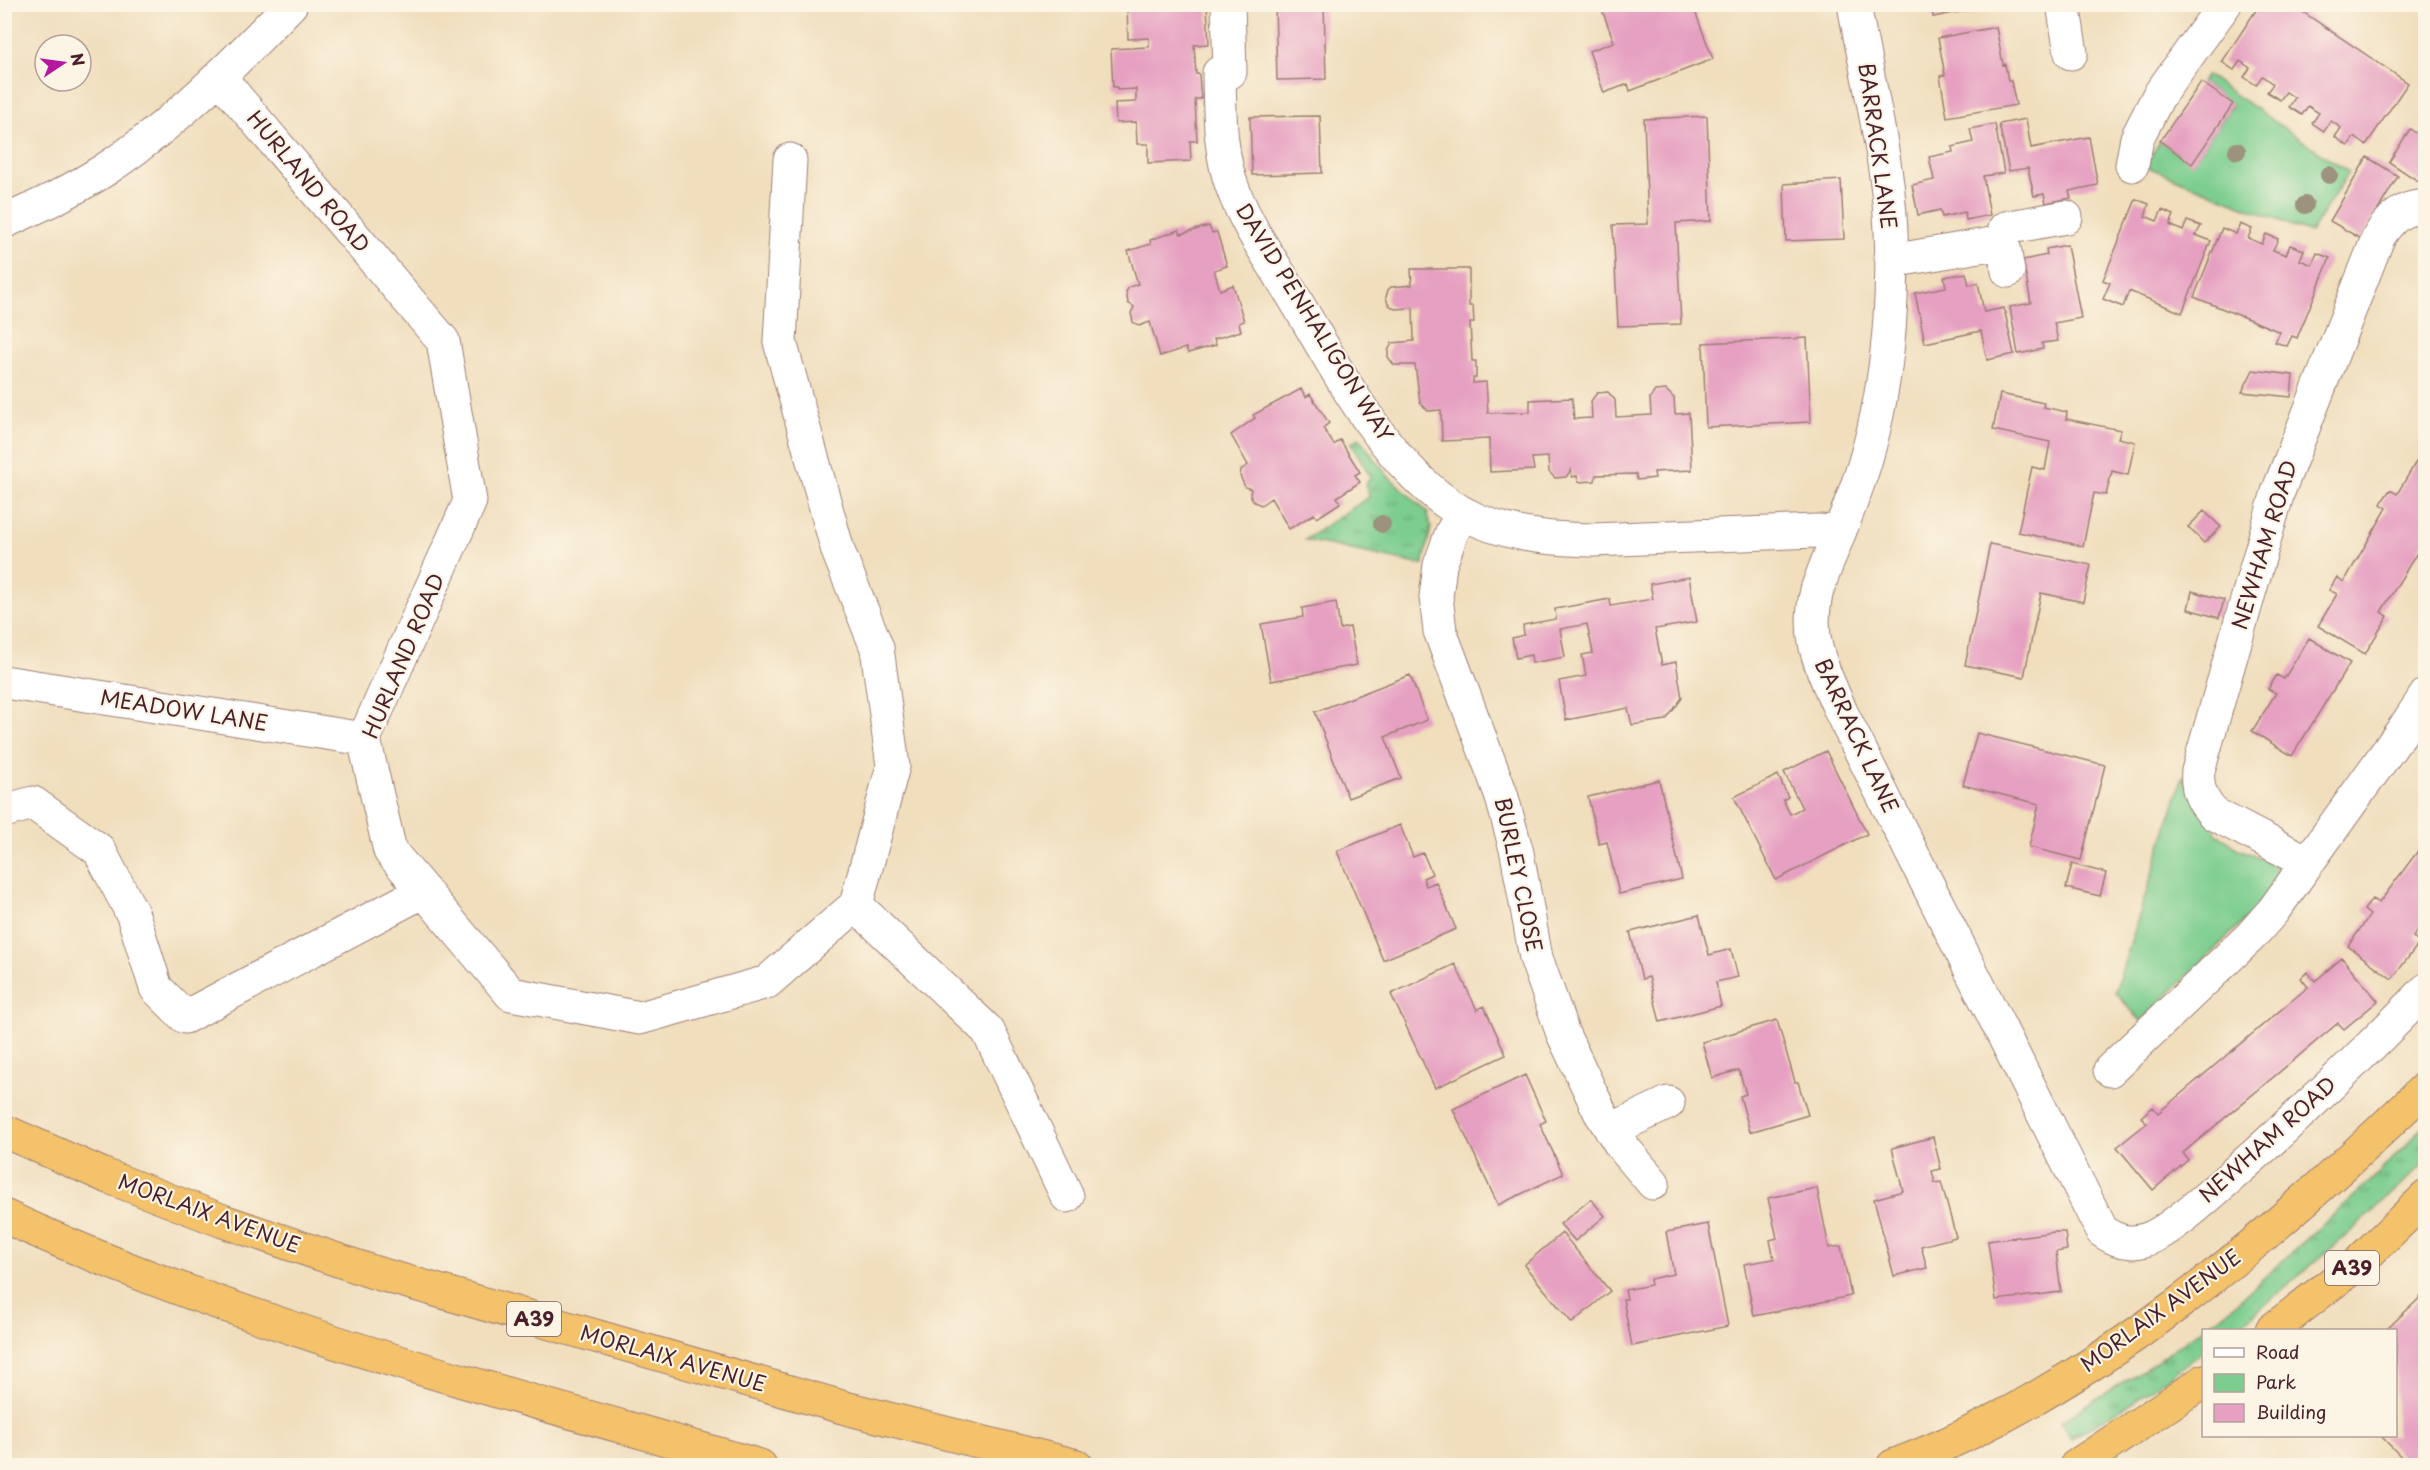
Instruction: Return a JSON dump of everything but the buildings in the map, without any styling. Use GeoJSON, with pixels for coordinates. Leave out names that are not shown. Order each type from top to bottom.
{"type":"FeatureCollection","features":[{"type":"Feature","properties":{"kind":"highway","name":"MORLAIX AVENUE"},"geometry":{"type":"LineString","coordinates":[[1893,1466],[1923,1455],[1996,1421],[2067,1379],[2204,1285],[2365,1146],[2426,1087]]}},
{"type":"Feature","properties":{"kind":"highway","name":"MORLAIX AVENUE"},"geometry":{"type":"LineString","coordinates":[[4,1131],[106,1176],[302,1250],[849,1409],[1077,1466]]}},
{"type":"Feature","properties":{"kind":"highway","name":"A39"},"geometry":{"type":"LineString","coordinates":[[2273,1329],[2358,1263],[2426,1197]]}},
{"type":"Feature","properties":{"kind":"highway"},"geometry":{"type":"LineString","coordinates":[[4,1216],[72,1248],[212,1302],[361,1351],[760,1466]]}},
{"type":"Feature","properties":{"kind":"highway"},"geometry":{"type":"LineString","coordinates":[[2076,1466],[2202,1382]]}},
{"type":"Feature","properties":{"kind":"street"},"geometry":{"type":"LineString","coordinates":[[4,222],[51,200],[105,169],[177,116],[220,78],[291,4]]}},
{"type":"Feature","properties":{"kind":"street","name":"DAVID PENHALIGON WAY"},"geometry":{"type":"LineString","coordinates":[[1228,4],[1230,72],[1219,73],[1222,145],[1233,190],[1260,243],[1377,429],[1408,469],[1444,501],[1463,513],[1493,526],[1525,535],[1558,539],[1593,540],[1839,532]]}},
{"type":"Feature","properties":{"kind":"street","name":"BARRACK LANE"},"geometry":{"type":"LineString","coordinates":[[1854,4],[1884,162],[1891,257],[1888,327],[1881,393],[1865,463],[1817,590],[1812,610],[1812,632],[1818,657],[1841,712],[2096,1220]]}},
{"type":"Feature","properties":{"kind":"street"},"geometry":{"type":"LineString","coordinates":[[2063,4],[2071,53]]}},
{"type":"Feature","properties":{"kind":"street"},"geometry":{"type":"LineString","coordinates":[[2132,165],[2137,138],[2159,95],[2225,4]]}},
{"type":"Feature","properties":{"kind":"street","name":"HURLAND ROAD"},"geometry":{"type":"LineString","coordinates":[[220,78],[443,341],[470,501],[364,739],[390,851],[511,994],[640,1018],[766,982],[856,904]]}},
{"type":"Feature","properties":{"kind":"street"},"geometry":{"type":"LineString","coordinates":[[790,160],[780,342],[838,551],[877,648],[893,766],[856,904],[988,1030],[1067,1196]]}},
{"type":"Feature","properties":{"kind":"street","name":"NEWHAM ROAD"},"geometry":{"type":"LineString","coordinates":[[2307,862],[2214,814],[2203,801],[2198,787],[2198,771],[2278,492],[2378,238],[2385,226],[2396,216],[2407,209],[2426,207]]}},
{"type":"Feature","properties":{"kind":"street"},"geometry":{"type":"LineString","coordinates":[[1891,257],[2005,256],[2005,228],[2066,217]]}},
{"type":"Feature","properties":{"kind":"street","name":"BURLEY CLOSE"},"geometry":{"type":"LineString","coordinates":[[1463,513],[1452,532],[1440,566],[1436,597],[1440,631],[1501,794],[1517,852],[1540,973],[1580,1074],[1611,1130],[1638,1168],[1653,1184]]}},
{"type":"Feature","properties":{"kind":"street","name":"MEADOW LANE"},"geometry":{"type":"LineString","coordinates":[[4,682],[364,739]]}},
{"type":"Feature","properties":{"kind":"street"},"geometry":{"type":"LineString","coordinates":[[2110,1070],[2251,936],[2273,911],[2405,728],[2426,695]]}},
{"type":"Feature","properties":{"kind":"street"},"geometry":{"type":"LineString","coordinates":[[4,811],[33,803],[99,850],[133,915],[156,988],[185,1017],[424,891]]}},
{"type":"Feature","properties":{"kind":"street","name":"NEWHAM ROAD"},"geometry":{"type":"LineString","coordinates":[[2096,1220],[2102,1231],[2113,1239],[2126,1243],[2138,1242],[2162,1232],[2254,1156],[2426,990]]}},
{"type":"Feature","properties":{"kind":"street"},"geometry":{"type":"LineString","coordinates":[[1611,1130],[1668,1104]]}},
{"type":"Feature","properties":{"kind":"green space"},"geometry":{"type":"Polygon","coordinates":[[[2206,75],[2349,172],[2310,233],[2145,166],[2160,141],[2192,163],[2233,105],[2201,82],[2206,75]]]}},
{"type":"Feature","properties":{"kind":"green space"},"geometry":{"type":"Polygon","coordinates":[[[1359,438],[1388,476],[1427,512],[1431,527],[1423,565],[1305,540],[1370,496],[1365,485],[1371,477],[1351,443],[1359,438]]]}},
{"type":"Feature","properties":{"kind":"green space"},"geometry":{"type":"Polygon","coordinates":[[[2183,776],[2217,834],[2239,849],[2275,865],[2277,879],[2260,905],[2141,1021],[2115,992],[2183,776]]]}},
{"type":"Feature","properties":{"kind":"green space"},"geometry":{"type":"Polygon","coordinates":[[[2425,1125],[2425,1163],[2349,1233],[2243,1323],[2234,1329],[2202,1329],[2226,1312],[2372,1180],[2425,1125]]]}},
{"type":"Feature","properties":{"kind":"green space"},"geometry":{"type":"Polygon","coordinates":[[[2202,1329],[2202,1352],[2139,1397],[2071,1438],[2061,1421],[2153,1364],[2202,1329]]]}}]}
